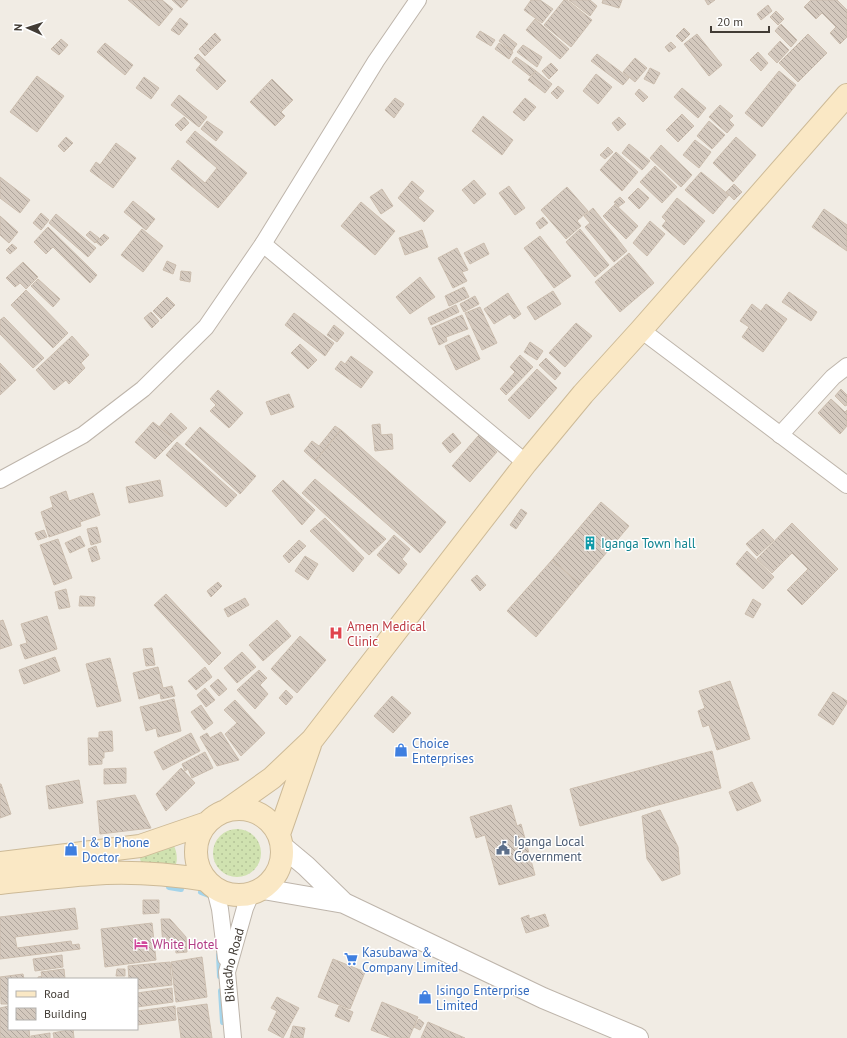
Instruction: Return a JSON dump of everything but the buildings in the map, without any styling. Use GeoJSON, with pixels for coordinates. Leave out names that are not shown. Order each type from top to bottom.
{"type":"FeatureCollection","features":[{"type":"Feature","properties":{"kind":"main road"},"geometry":{"type":"LineString","coordinates":[[211,884],[199,870],[196,858],[196,845],[200,833],[207,823],[216,815],[227,810],[272,778],[312,740],[526,463],[583,394],[642,330],[847,96]]}},
{"type":"Feature","properties":{"kind":"main road"},"geometry":{"type":"LineString","coordinates":[[0,882],[92,873],[138,873],[177,875],[211,884],[227,894],[239,896],[257,891],[272,881],[279,870],[282,858],[281,840],[291,797],[312,740]]}},
{"type":"Feature","properties":{"kind":"main road"},"geometry":{"type":"LineString","coordinates":[[227,810],[240,808],[252,810],[263,815],[272,823],[281,840]]}},
{"type":"Feature","properties":{"kind":"main road"},"geometry":{"type":"LineString","coordinates":[[0,863],[140,846],[207,823]]}},
{"type":"Feature","properties":{"kind":"street"},"geometry":{"type":"LineString","coordinates":[[0,480],[82,435],[143,389],[206,327],[263,244],[376,61],[418,0]]}},
{"type":"Feature","properties":{"kind":"street"},"geometry":{"type":"LineString","coordinates":[[263,244],[526,463]]}},
{"type":"Feature","properties":{"kind":"street"},"geometry":{"type":"LineString","coordinates":[[642,330],[847,485]]}},
{"type":"Feature","properties":{"kind":"street"},"geometry":{"type":"LineString","coordinates":[[780,435],[833,377],[847,366]]}},
{"type":"Feature","properties":{"kind":"street"},"geometry":{"type":"LineString","coordinates":[[281,840],[344,903]]}},
{"type":"Feature","properties":{"kind":"street"},"geometry":{"type":"LineString","coordinates":[[211,884],[220,909],[227,972]]}},
{"type":"Feature","properties":{"kind":"street"},"geometry":{"type":"LineString","coordinates":[[257,891],[344,903],[543,998],[638,1038]]}},
{"type":"Feature","properties":{"kind":"street","name":"Bikadho Road"},"geometry":{"type":"LineString","coordinates":[[233,1038],[227,972],[245,908],[257,891]]}},
{"type":"Feature","properties":{"kind":"green space"},"geometry":{"type":"Polygon","coordinates":[[[232,829],[242,829],[251,833],[257,839],[260,844],[260,862],[251,873],[242,877],[232,877],[223,873],[217,867],[213,858],[213,848],[217,839],[223,833],[232,829]]]}},
{"type":"Feature","properties":{"kind":"green space"},"geometry":{"type":"Polygon","coordinates":[[[174,846],[176,851],[177,859],[175,866],[141,862],[141,856],[174,846]]]}},
{"type":"Feature","properties":{"kind":"waterway"},"geometry":{"type":"LineString","coordinates":[[169,887],[181,889]]}},
{"type":"Feature","properties":{"kind":"waterway"},"geometry":{"type":"LineString","coordinates":[[201,892],[214,897]]}},
{"type":"Feature","properties":{"kind":"waterway"},"geometry":{"type":"LineString","coordinates":[[219,955],[220,976]]}},
{"type":"Feature","properties":{"kind":"waterway"},"geometry":{"type":"LineString","coordinates":[[221,991],[223,1022]]}},
{"type":"Feature","properties":{"kind":"place","name":"Iganga Town hall"},"geometry":{"type":"Point","coordinates":[590,543]}},
{"type":"Feature","properties":{"kind":"place","name":"Amen Medical Clinic"},"geometry":{"type":"Point","coordinates":[336,633]}},
{"type":"Feature","properties":{"kind":"place","name":"Choice Enterprises"},"geometry":{"type":"Point","coordinates":[401,750]}},
{"type":"Feature","properties":{"kind":"place","name":"Iganga Local Government"},"geometry":{"type":"Point","coordinates":[503,848]}},
{"type":"Feature","properties":{"kind":"place","name":"I & B Phone Doctor"},"geometry":{"type":"Point","coordinates":[71,849]}},
{"type":"Feature","properties":{"kind":"place","name":"White Hotel"},"geometry":{"type":"Point","coordinates":[141,944]}},
{"type":"Feature","properties":{"kind":"place","name":"Kasubawa & Company Limited"},"geometry":{"type":"Point","coordinates":[351,959]}},
{"type":"Feature","properties":{"kind":"place","name":"Isingo Enterprise Limited"},"geometry":{"type":"Point","coordinates":[425,997]}}]}
